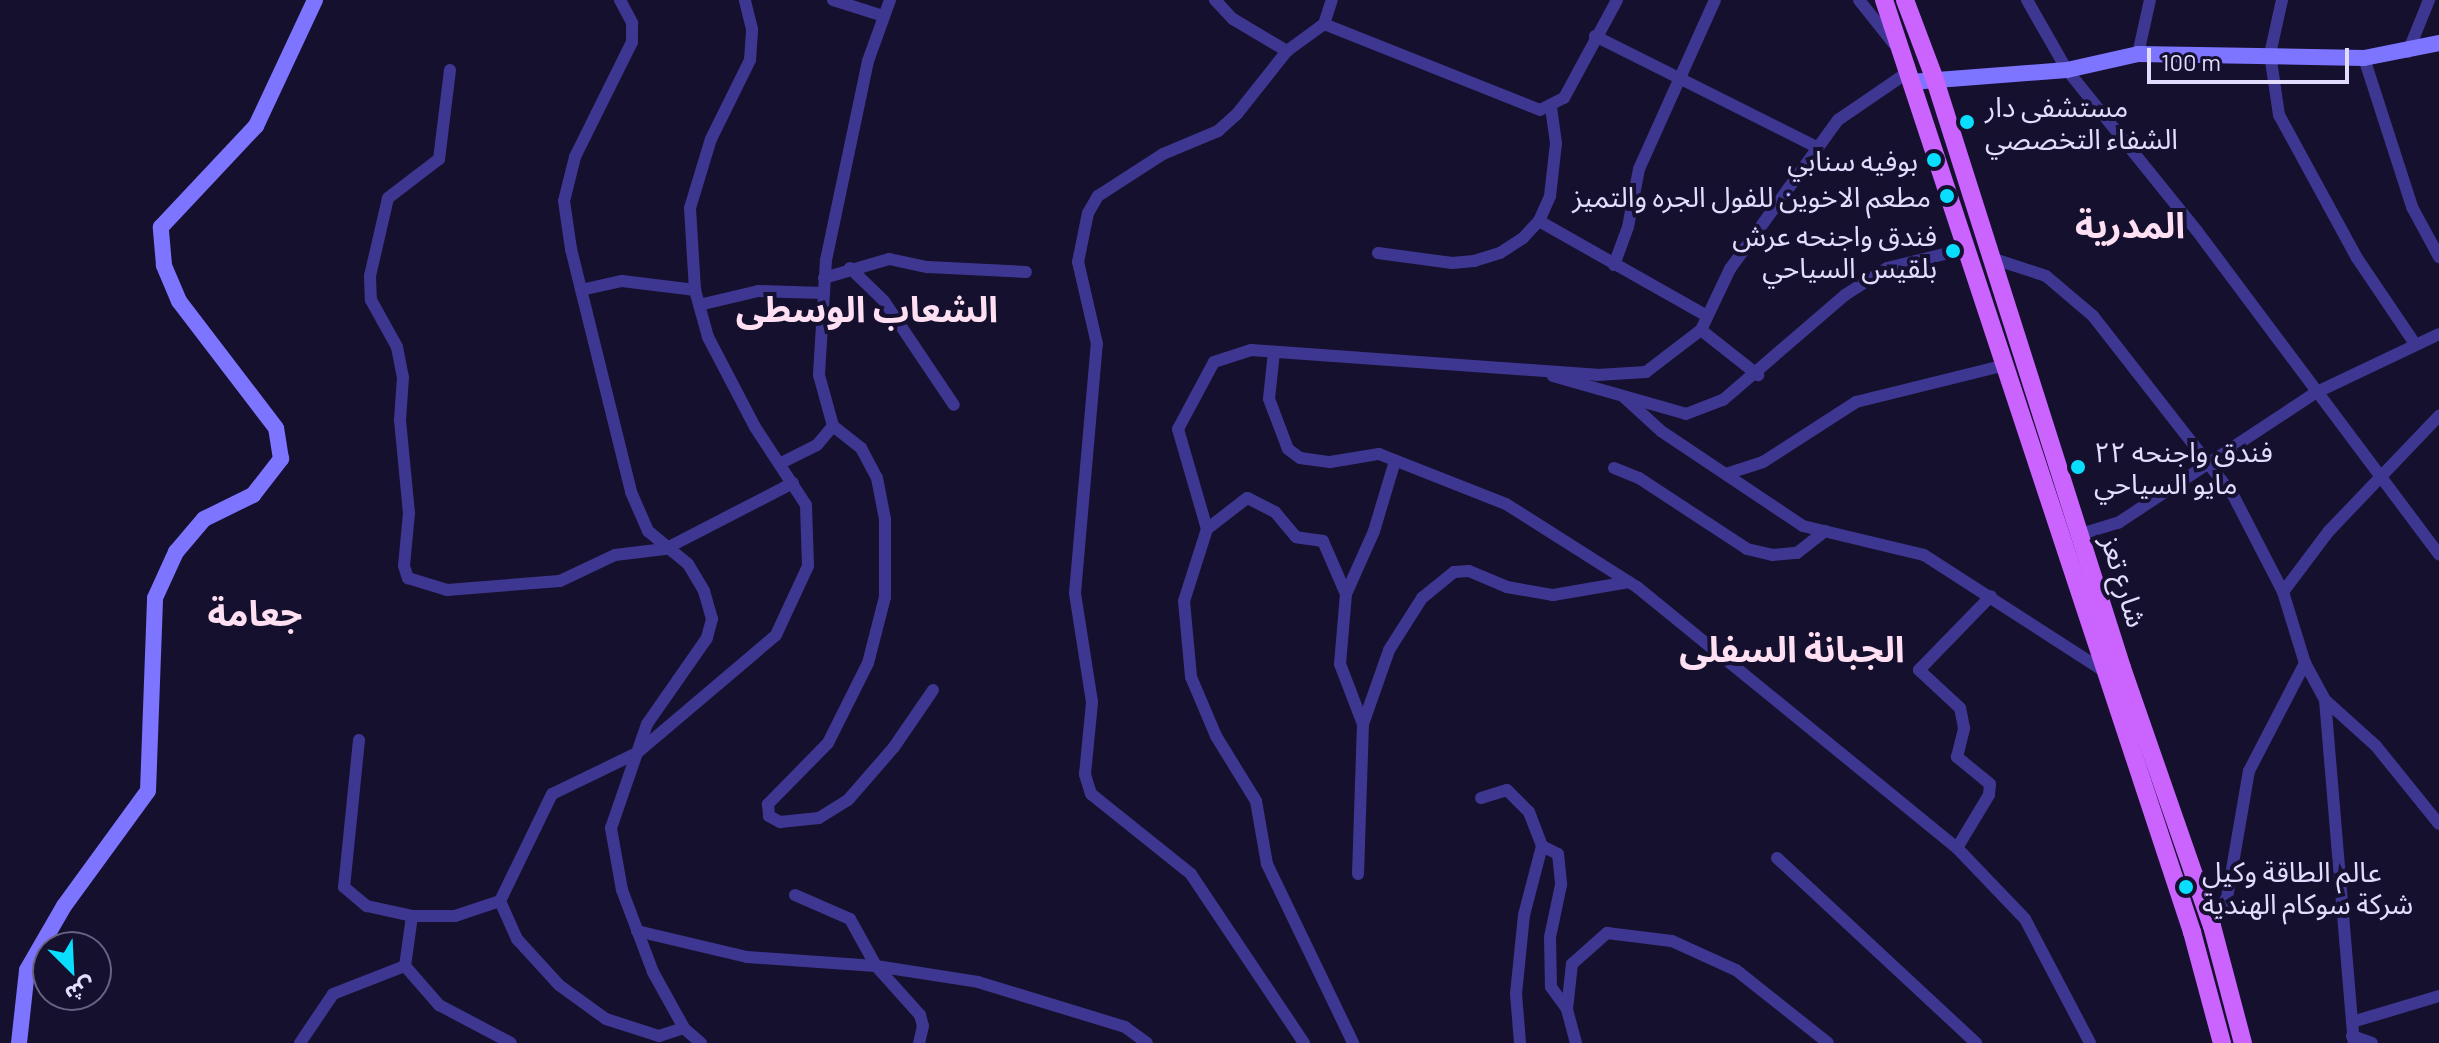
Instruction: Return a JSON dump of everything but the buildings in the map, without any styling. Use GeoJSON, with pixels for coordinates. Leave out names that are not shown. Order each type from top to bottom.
{"type":"FeatureCollection","features":[{"type":"Feature","properties":{"kind":"main road"},"geometry":{"type":"LineString","coordinates":[[19,1043],[27,970],[64,906],[148,791],[155,598],[176,552],[204,519],[253,495],[281,459],[276,428],[179,301],[164,265],[161,227],[256,126],[315,0]]}},
{"type":"Feature","properties":{"kind":"main road","name":"شارع تعز"},"geometry":{"type":"LineString","coordinates":[[1884,0],[2002,366],[2112,671],[2212,926],[2243,1043]]}},
{"type":"Feature","properties":{"kind":"main road","name":"شارع تعز"},"geometry":{"type":"LineString","coordinates":[[1905,0],[1934,77],[1988,257],[2081,534],[2112,671],[2192,932],[2222,1043]]}},
{"type":"Feature","properties":{"kind":"main road"},"geometry":{"type":"LineString","coordinates":[[1909,77],[2067,70],[2138,54],[2364,58],[2408,52],[2439,43]]}},
{"type":"Feature","properties":{"kind":"street"},"geometry":{"type":"LineString","coordinates":[[620,0],[632,23],[632,42],[575,157],[564,201],[581,290],[631,492],[648,531],[665,549],[688,564],[704,591],[712,619],[707,638],[647,724],[611,828],[622,890],[637,931],[684,1028],[701,1043]]}},
{"type":"Feature","properties":{"kind":"street"},"geometry":{"type":"LineString","coordinates":[[359,740],[344,887],[367,906],[412,916],[455,916],[500,901],[552,794],[637,753],[776,635],[808,566],[806,505],[755,427],[708,337],[695,290],[690,208],[711,139],[750,60],[752,29],[745,0]]}},
{"type":"Feature","properties":{"kind":"street"},"geometry":{"type":"LineString","coordinates":[[833,0],[880,15]]}},
{"type":"Feature","properties":{"kind":"street"},"geometry":{"type":"LineString","coordinates":[[890,0],[880,15],[824,278],[819,375],[833,426],[861,448],[877,478],[885,519],[885,597],[868,663],[828,743],[768,804],[769,816],[780,822],[819,818],[848,800],[894,747],[933,690]]}},
{"type":"Feature","properties":{"kind":"street"},"geometry":{"type":"LineString","coordinates":[[1215,0],[1233,19],[1287,51]]}},
{"type":"Feature","properties":{"kind":"street"},"geometry":{"type":"LineString","coordinates":[[1304,1043],[1191,874],[1091,794],[1083,755],[1092,702],[1075,593],[1097,361],[1097,331],[1078,262],[1088,213],[1098,196],[1121,179],[1218,131],[1287,51],[1324,24],[1332,0]]}},
{"type":"Feature","properties":{"kind":"street"},"geometry":{"type":"LineString","coordinates":[[1551,109],[1567,93],[1617,0]]}},
{"type":"Feature","properties":{"kind":"street"},"geometry":{"type":"LineString","coordinates":[[1614,265],[1628,227],[1639,169],[1715,0]]}},
{"type":"Feature","properties":{"kind":"street"},"geometry":{"type":"LineString","coordinates":[[1859,0],[1900,51]]}},
{"type":"Feature","properties":{"kind":"street"},"geometry":{"type":"LineString","coordinates":[[2027,0],[2067,70],[2197,231],[2315,393],[2439,555]]}},
{"type":"Feature","properties":{"kind":"street"},"geometry":{"type":"LineString","coordinates":[[2138,54],[2150,0]]}},
{"type":"Feature","properties":{"kind":"street"},"geometry":{"type":"LineString","coordinates":[[2282,0],[2270,54],[2279,115],[2357,258],[2415,344]]}},
{"type":"Feature","properties":{"kind":"street"},"geometry":{"type":"LineString","coordinates":[[2408,52],[2429,0]]}},
{"type":"Feature","properties":{"kind":"street"},"geometry":{"type":"LineString","coordinates":[[1324,24],[1521,105],[1551,109]]}},
{"type":"Feature","properties":{"kind":"street"},"geometry":{"type":"LineString","coordinates":[[1595,36],[1817,147]]}},
{"type":"Feature","properties":{"kind":"street"},"geometry":{"type":"LineString","coordinates":[[2364,58],[2412,207],[2439,257]]}},
{"type":"Feature","properties":{"kind":"street"},"geometry":{"type":"LineString","coordinates":[[450,70],[439,159],[388,198],[370,276],[371,300],[397,347],[403,377],[400,420],[409,513],[404,566],[408,578],[447,590],[521,588],[584,573],[615,555],[665,549],[793,483]]}},
{"type":"Feature","properties":{"kind":"street"},"geometry":{"type":"LineString","coordinates":[[1353,1043],[1267,864],[1256,801],[1216,736],[1191,677],[1184,601],[1207,529],[1178,429],[1214,362],[1251,350],[1532,369],[1646,372],[1701,330],[1730,269],[1817,147],[1858,103],[1909,77]]}},
{"type":"Feature","properties":{"kind":"street"},"geometry":{"type":"LineString","coordinates":[[1378,253],[1452,263],[1474,261],[1500,253],[1539,221],[1550,196],[1556,143],[1551,109]]}},
{"type":"Feature","properties":{"kind":"street"},"geometry":{"type":"LineString","coordinates":[[1539,221],[1707,316]]}},
{"type":"Feature","properties":{"kind":"street"},"geometry":{"type":"LineString","coordinates":[[1532,369],[1686,414],[1723,400],[1758,375],[1845,295],[1887,268],[1965,249]]}},
{"type":"Feature","properties":{"kind":"street"},"geometry":{"type":"LineString","coordinates":[[1988,257],[2046,276],[2093,316],[2233,495],[2283,592],[2305,663],[2325,700],[2376,746],[2439,824]]}},
{"type":"Feature","properties":{"kind":"street"},"geometry":{"type":"LineString","coordinates":[[824,278],[889,259],[928,267],[1026,272]]}},
{"type":"Feature","properties":{"kind":"street"},"geometry":{"type":"LineString","coordinates":[[850,268],[884,301],[954,405]]}},
{"type":"Feature","properties":{"kind":"street"},"geometry":{"type":"LineString","coordinates":[[581,290],[622,281],[695,290]]}},
{"type":"Feature","properties":{"kind":"street"},"geometry":{"type":"LineString","coordinates":[[699,305],[758,291],[823,293]]}},
{"type":"Feature","properties":{"kind":"street"},"geometry":{"type":"LineString","coordinates":[[1701,330],[1758,375]]}},
{"type":"Feature","properties":{"kind":"street"},"geometry":{"type":"LineString","coordinates":[[2081,534],[2118,523],[2210,466],[2315,393],[2439,334]]}},
{"type":"Feature","properties":{"kind":"street"},"geometry":{"type":"LineString","coordinates":[[1274,352],[1269,399],[1288,449],[1300,458],[1330,462],[1379,454],[1506,504],[1629,582],[1957,848],[2025,919],[2090,1043]]}},
{"type":"Feature","properties":{"kind":"street"},"geometry":{"type":"LineString","coordinates":[[1726,474],[1763,462],[1856,402],[2002,366]]}},
{"type":"Feature","properties":{"kind":"street"},"geometry":{"type":"LineString","coordinates":[[1625,398],[1726,474],[1803,526],[1924,555],[2112,671]]}},
{"type":"Feature","properties":{"kind":"street"},"geometry":{"type":"LineString","coordinates":[[2283,592],[2328,532],[2439,416]]}},
{"type":"Feature","properties":{"kind":"street"},"geometry":{"type":"LineString","coordinates":[[781,463],[817,445],[833,426]]}},
{"type":"Feature","properties":{"kind":"street"},"geometry":{"type":"LineString","coordinates":[[1363,724],[1340,664],[1346,594],[1374,531],[1395,461]]}},
{"type":"Feature","properties":{"kind":"street"},"geometry":{"type":"LineString","coordinates":[[1614,468],[1639,478],[1747,549],[1772,555],[1797,553],[1825,531]]}},
{"type":"Feature","properties":{"kind":"street"},"geometry":{"type":"LineString","coordinates":[[1207,529],[1247,498],[1275,512],[1296,537],[1323,541],[1346,594]]}},
{"type":"Feature","properties":{"kind":"street"},"geometry":{"type":"LineString","coordinates":[[1358,874],[1363,724],[1389,650],[1422,598],[1454,572],[1469,571],[1507,587],[1553,595],[1629,582]]}},
{"type":"Feature","properties":{"kind":"street"},"geometry":{"type":"LineString","coordinates":[[1957,848],[1989,795],[1990,784],[1957,757],[1965,718],[1960,708],[1919,670],[1991,596]]}},
{"type":"Feature","properties":{"kind":"street"},"geometry":{"type":"LineString","coordinates":[[2192,932],[2212,926],[2227,898],[2239,850],[2249,771],[2305,663]]}},
{"type":"Feature","properties":{"kind":"street"},"geometry":{"type":"LineString","coordinates":[[2325,700],[2352,1035]]}},
{"type":"Feature","properties":{"kind":"street"},"geometry":{"type":"LineString","coordinates":[[1481,798],[1507,790],[1529,812],[1542,846],[1521,942],[1516,1007],[1520,1043]]}},
{"type":"Feature","properties":{"kind":"street"},"geometry":{"type":"LineString","coordinates":[[1542,846],[1558,854],[1561,885],[1550,937],[1551,987],[1567,1009]]}},
{"type":"Feature","properties":{"kind":"street"},"geometry":{"type":"LineString","coordinates":[[1777,858],[1976,1043]]}},
{"type":"Feature","properties":{"kind":"street"},"geometry":{"type":"LineString","coordinates":[[795,895],[850,919],[876,966],[920,1015],[923,1026],[919,1043]]}},
{"type":"Feature","properties":{"kind":"street"},"geometry":{"type":"LineString","coordinates":[[500,901],[527,951],[559,985],[606,1019],[659,1036],[684,1028]]}},
{"type":"Feature","properties":{"kind":"street"},"geometry":{"type":"LineString","coordinates":[[412,916],[405,966],[439,1005],[511,1043]]}},
{"type":"Feature","properties":{"kind":"street"},"geometry":{"type":"LineString","coordinates":[[637,931],[747,957],[876,966],[978,982],[1125,1027],[1147,1043]]}},
{"type":"Feature","properties":{"kind":"street"},"geometry":{"type":"LineString","coordinates":[[1576,1043],[1567,1009],[1572,964],[1596,939],[1607,933],[1672,941],[1736,970],[1828,1043]]}},
{"type":"Feature","properties":{"kind":"street"},"geometry":{"type":"LineString","coordinates":[[300,1043],[333,994],[405,966]]}},
{"type":"Feature","properties":{"kind":"street"},"geometry":{"type":"LineString","coordinates":[[2352,1035],[2439,996]]}},
{"type":"Feature","properties":{"kind":"street"},"geometry":{"type":"LineString","coordinates":[[2352,1035],[2372,1043]]}},
{"type":"Feature","properties":{"kind":"place","name":"مستشفى دار الشفاء التخصصي"},"geometry":{"type":"Point","coordinates":[1967,122]}},
{"type":"Feature","properties":{"kind":"place","name":"بوفيه سنابي"},"geometry":{"type":"Point","coordinates":[1934,160]}},
{"type":"Feature","properties":{"kind":"place","name":"مطعم الاخوين للفول الجره والتميز"},"geometry":{"type":"Point","coordinates":[1947,196]}},
{"type":"Feature","properties":{"kind":"place","name":"فندق واجنحه عرش بلقيس السياحي"},"geometry":{"type":"Point","coordinates":[1953,251]}},
{"type":"Feature","properties":{"kind":"place","name":"فندق واجنحه ٢٢ مايو السياحي"},"geometry":{"type":"Point","coordinates":[2078,467]}},
{"type":"Feature","properties":{"kind":"place","name":"عالم الطاقة وكيل شركة سوكام الهندية"},"geometry":{"type":"Point","coordinates":[2186,887]}},
{"type":"Feature","properties":{"kind":"district","name":"المدرية"},"geometry":{"type":"Point","coordinates":[2130,224]}},
{"type":"Feature","properties":{"kind":"district","name":"الشعاب الوسطى"},"geometry":{"type":"Point","coordinates":[867,308]}},
{"type":"Feature","properties":{"kind":"district","name":"جعامة"},"geometry":{"type":"Point","coordinates":[255,612]}},
{"type":"Feature","properties":{"kind":"district","name":"الجبانة السفلى"},"geometry":{"type":"Point","coordinates":[1792,648]}}]}
